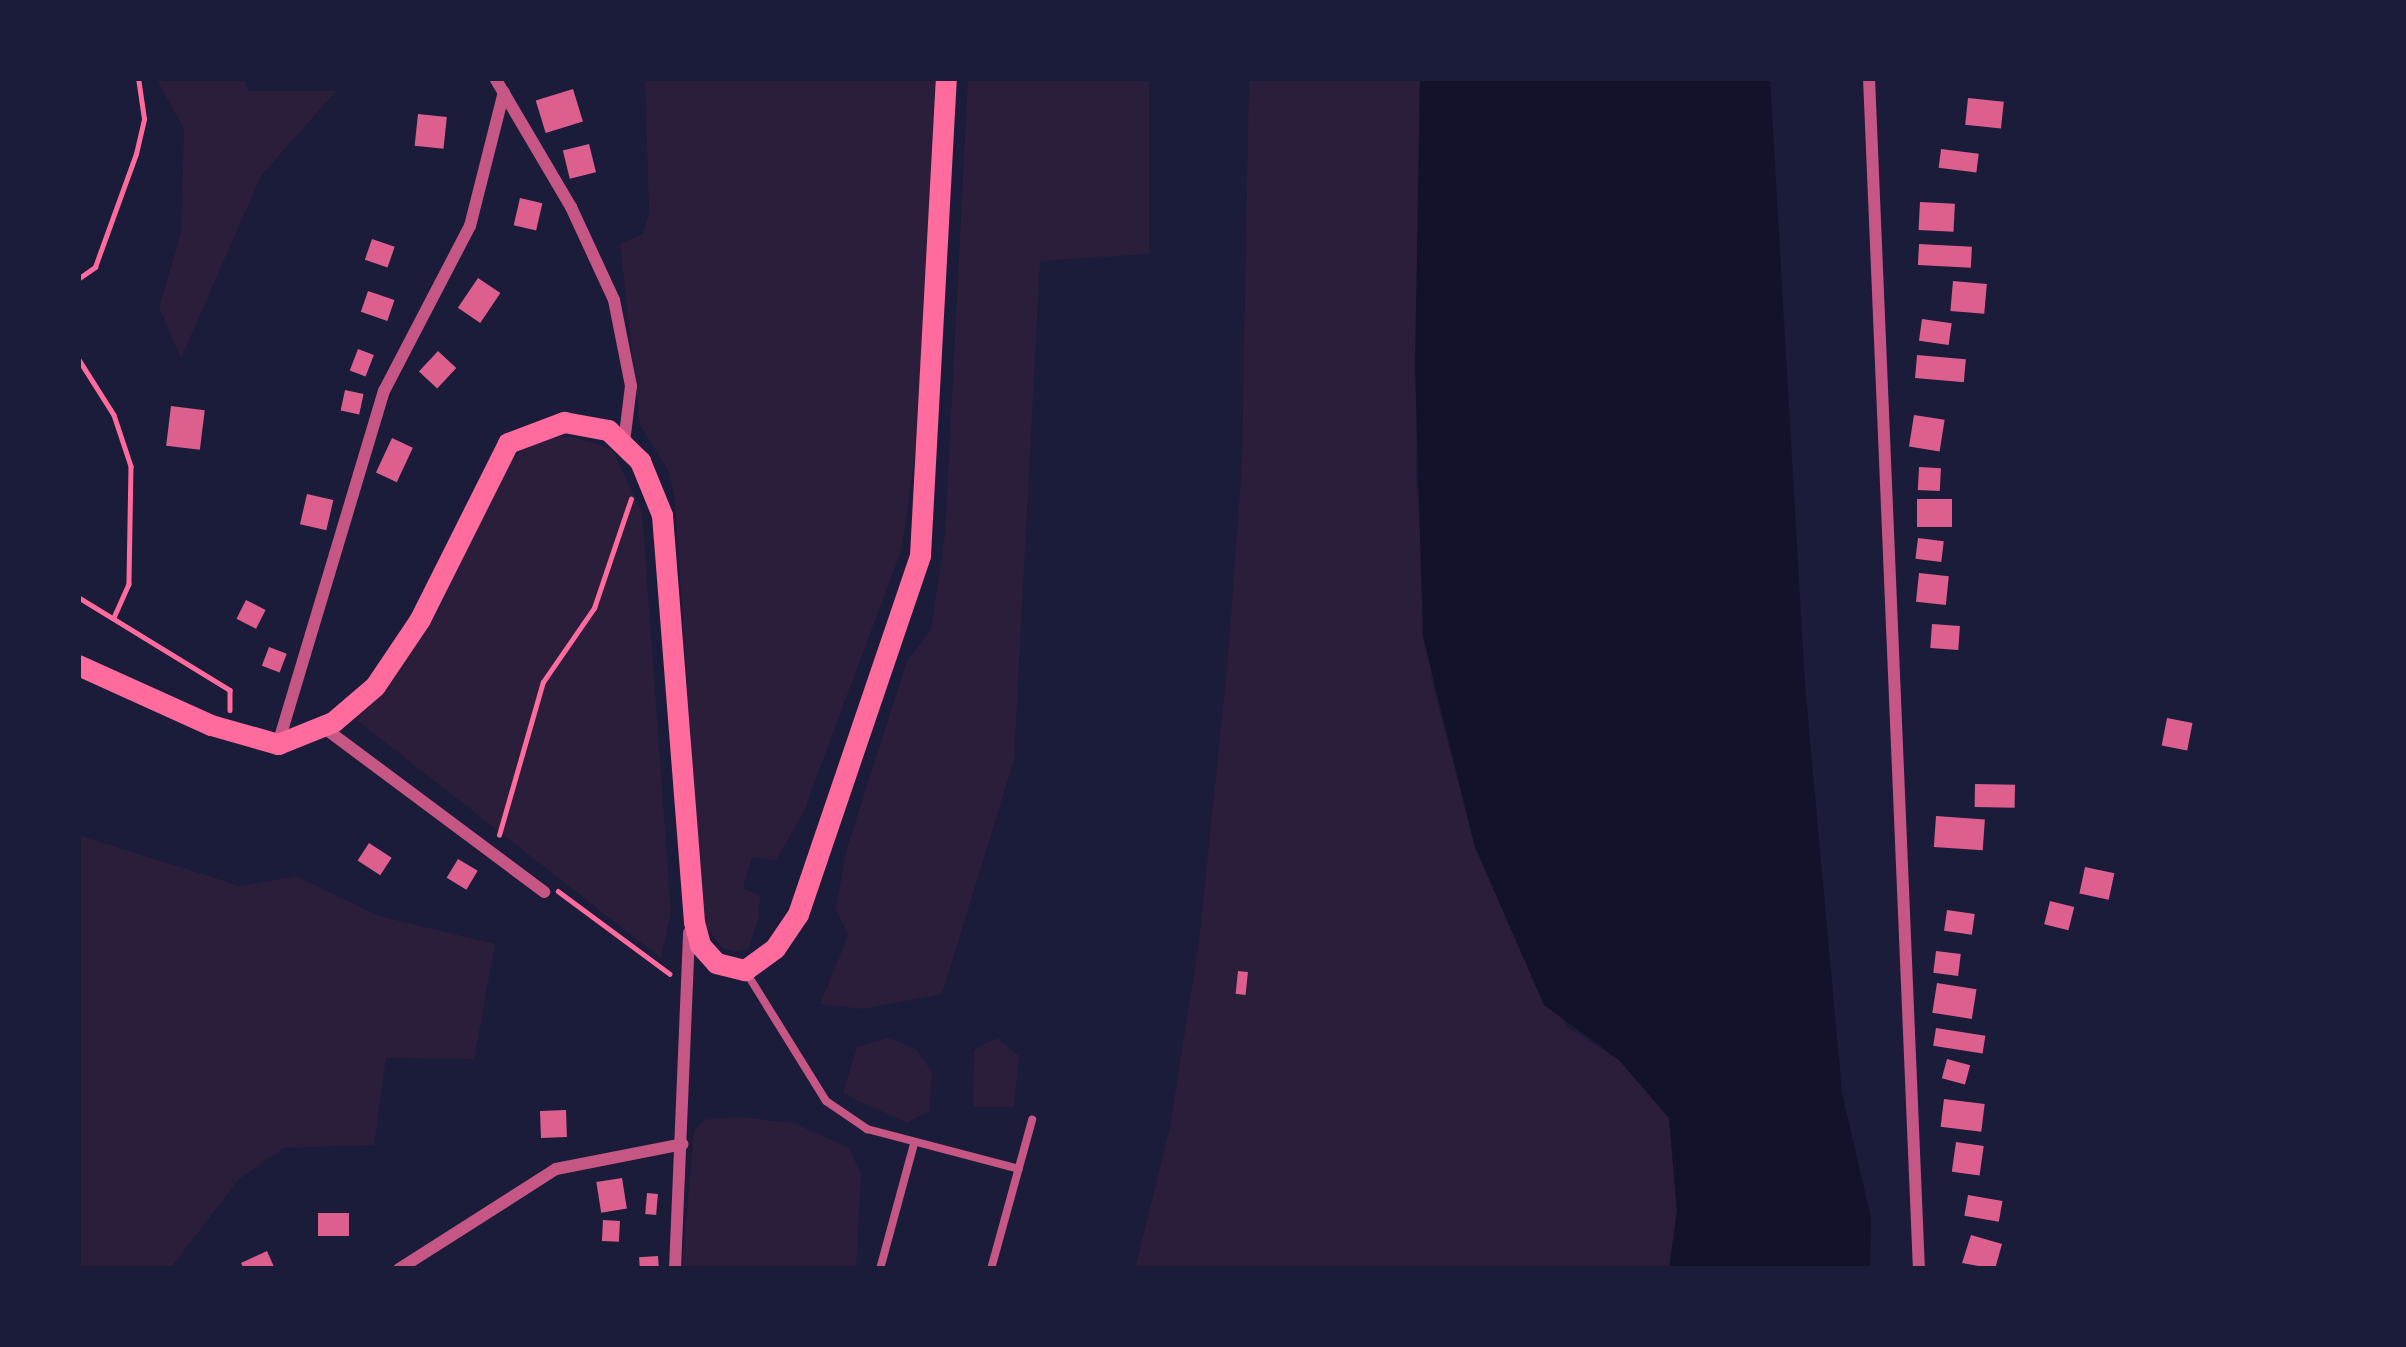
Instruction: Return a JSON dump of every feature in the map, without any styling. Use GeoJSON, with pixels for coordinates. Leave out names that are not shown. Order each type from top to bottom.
{"type":"FeatureCollection","features":[{"type":"Feature","properties":{"kind":"main road"},"geometry":{"type":"LineString","coordinates":[[78,665],[211,725],[278,744],[322,726],[375,686],[420,620],[508,443],[563,422],[624,442],[651,480],[662,514],[690,889],[700,945],[716,963],[745,970],[775,948],[798,914],[920,555],[946,78]]}},
{"type":"Feature","properties":{"kind":"street"},"geometry":{"type":"LineString","coordinates":[[495,78],[614,301],[631,386],[624,442]]}},
{"type":"Feature","properties":{"kind":"street"},"geometry":{"type":"LineString","coordinates":[[1869,78],[1919,1138],[1918,1269]]}},
{"type":"Feature","properties":{"kind":"street"},"geometry":{"type":"LineString","coordinates":[[278,744],[384,392],[470,226],[504,92]]}},
{"type":"Feature","properties":{"kind":"street"},"geometry":{"type":"LineString","coordinates":[[322,726],[549,890]]}},
{"type":"Feature","properties":{"kind":"street"},"geometry":{"type":"LineString","coordinates":[[674,1269],[683,1144],[690,889]]}},
{"type":"Feature","properties":{"kind":"street"},"geometry":{"type":"LineString","coordinates":[[399,1269],[556,1169],[683,1144]]}},
{"type":"Feature","properties":{"kind":"lane"},"geometry":{"type":"LineString","coordinates":[[745,970],[826,1101],[867,1129],[1019,1169]]}},
{"type":"Feature","properties":{"kind":"lane"},"geometry":{"type":"LineString","coordinates":[[991,1269],[1032,1120]]}},
{"type":"Feature","properties":{"kind":"lane"},"geometry":{"type":"LineString","coordinates":[[880,1269],[914,1144]]}},
{"type":"Feature","properties":{"kind":"path"},"geometry":{"type":"LineString","coordinates":[[78,279],[95,267],[136,154],[144,119],[138,78]]}},
{"type":"Feature","properties":{"kind":"path"},"geometry":{"type":"LineString","coordinates":[[78,358],[114,415],[131,466],[129,584],[115,617]]}},
{"type":"Feature","properties":{"kind":"path"},"geometry":{"type":"LineString","coordinates":[[495,852],[542,682],[594,608],[622,510],[651,480]]}},
{"type":"Feature","properties":{"kind":"path"},"geometry":{"type":"LineString","coordinates":[[78,597],[230,690]]}},
{"type":"Feature","properties":{"kind":"path"},"geometry":{"type":"LineString","coordinates":[[549,890],[688,987]]}},
{"type":"Feature","properties":{"kind":"shaded area"},"geometry":{"type":"Polygon","coordinates":[[[156,78],[244,78],[248,91],[336,91],[261,176],[181,358],[159,308],[181,233],[184,129],[156,78]]]}},
{"type":"Feature","properties":{"kind":"shaded area"},"geometry":{"type":"Polygon","coordinates":[[[645,78],[935,78],[921,410],[902,548],[804,811],[776,860],[752,857],[743,888],[760,896],[758,920],[748,949],[735,952],[722,948],[703,922],[675,503],[669,472],[640,425],[620,244],[643,234],[649,212],[645,78]]]}},
{"type":"Feature","properties":{"kind":"shaded area"},"geometry":{"type":"Polygon","coordinates":[[[968,78],[1149,78],[1149,254],[1040,261],[1014,760],[942,994],[863,1009],[820,1004],[848,936],[836,908],[847,848],[907,661],[931,630],[945,535],[968,78]]]}},
{"type":"Feature","properties":{"kind":"shaded area"},"geometry":{"type":"Polygon","coordinates":[[[1249,78],[1420,78],[1416,477],[1432,682],[1475,847],[1567,1027],[1619,1060],[1669,1118],[1677,1211],[1669,1269],[1135,1269],[1170,1127],[1199,942],[1228,658],[1242,463],[1249,78]]]}},
{"type":"Feature","properties":{"kind":"shaded area"},"geometry":{"type":"Polygon","coordinates":[[[1420,78],[1770,78],[1805,685],[1842,1093],[1871,1218],[1870,1269],[1669,1269],[1677,1211],[1669,1118],[1619,1060],[1544,1005],[1475,847],[1423,637],[1415,365],[1420,78]]]}},
{"type":"Feature","properties":{"kind":"shaded area"},"geometry":{"type":"Polygon","coordinates":[[[569,436],[612,449],[642,512],[671,912],[661,958],[354,718],[383,694],[437,614],[507,463],[531,441],[569,436]]]}},
{"type":"Feature","properties":{"kind":"shaded area"},"geometry":{"type":"Polygon","coordinates":[[[78,835],[240,886],[296,876],[379,916],[495,944],[474,1059],[386,1058],[374,1145],[284,1148],[239,1179],[170,1269],[78,1269],[78,835]]]}},
{"type":"Feature","properties":{"kind":"shaded area"},"geometry":{"type":"Polygon","coordinates":[[[888,1038],[916,1049],[932,1072],[929,1111],[907,1123],[843,1093],[857,1047],[888,1038]]]}},
{"type":"Feature","properties":{"kind":"shaded area"},"geometry":{"type":"Polygon","coordinates":[[[998,1038],[1019,1056],[1014,1107],[973,1107],[974,1050],[998,1038]]]}},
{"type":"Feature","properties":{"kind":"shaded area"},"geometry":{"type":"Polygon","coordinates":[[[741,1117],[794,1123],[849,1148],[861,1174],[856,1269],[682,1269],[694,1131],[705,1119],[741,1117]]]}},
{"type":"Feature","properties":{"kind":"building"},"geometry":{"type":"Polygon","coordinates":[[[573,89],[583,122],[546,133],[536,100],[573,89]]]}},
{"type":"Feature","properties":{"kind":"building"},"geometry":{"type":"Polygon","coordinates":[[[1968,98],[2004,102],[2001,129],[1965,125],[1968,98]]]}},
{"type":"Feature","properties":{"kind":"building"},"geometry":{"type":"Polygon","coordinates":[[[418,114],[447,117],[443,149],[415,146],[418,114]]]}},
{"type":"Feature","properties":{"kind":"building"},"geometry":{"type":"Polygon","coordinates":[[[589,144],[596,172],[570,179],[563,151],[589,144]]]}},
{"type":"Feature","properties":{"kind":"building"},"geometry":{"type":"Polygon","coordinates":[[[1941,149],[1979,154],[1976,172],[1939,168],[1941,149]]]}},
{"type":"Feature","properties":{"kind":"building"},"geometry":{"type":"Polygon","coordinates":[[[520,198],[542,203],[536,230],[514,225],[520,198]]]}},
{"type":"Feature","properties":{"kind":"building"},"geometry":{"type":"Polygon","coordinates":[[[1920,202],[1955,204],[1953,232],[1919,230],[1920,202]]]}},
{"type":"Feature","properties":{"kind":"building"},"geometry":{"type":"Polygon","coordinates":[[[372,239],[395,247],[388,268],[365,260],[372,239]]]}},
{"type":"Feature","properties":{"kind":"building"},"geometry":{"type":"Polygon","coordinates":[[[1919,244],[1972,247],[1971,268],[1918,265],[1919,244]]]}},
{"type":"Feature","properties":{"kind":"building"},"geometry":{"type":"Polygon","coordinates":[[[478,278],[500,293],[480,323],[458,308],[478,278]]]}},
{"type":"Feature","properties":{"kind":"building"},"geometry":{"type":"Polygon","coordinates":[[[1953,281],[1987,284],[1984,314],[1950,311],[1953,281]]]}},
{"type":"Feature","properties":{"kind":"building"},"geometry":{"type":"Polygon","coordinates":[[[368,291],[394,300],[387,321],[361,312],[368,291]]]}},
{"type":"Feature","properties":{"kind":"building"},"geometry":{"type":"Polygon","coordinates":[[[1922,319],[1952,323],[1949,345],[1919,341],[1922,319]]]}},
{"type":"Feature","properties":{"kind":"building"},"geometry":{"type":"Polygon","coordinates":[[[358,349],[374,355],[366,377],[350,370],[358,349]]]}},
{"type":"Feature","properties":{"kind":"building"},"geometry":{"type":"Polygon","coordinates":[[[438,351],[456,368],[437,389],[419,371],[438,351]]]}},
{"type":"Feature","properties":{"kind":"building"},"geometry":{"type":"Polygon","coordinates":[[[1917,355],[1966,359],[1964,382],[1915,378],[1917,355]]]}},
{"type":"Feature","properties":{"kind":"building"},"geometry":{"type":"Polygon","coordinates":[[[345,390],[364,394],[359,414],[341,411],[345,390]]]}},
{"type":"Feature","properties":{"kind":"building"},"geometry":{"type":"Polygon","coordinates":[[[171,406],[205,410],[200,450],[166,446],[171,406]]]}},
{"type":"Feature","properties":{"kind":"building"},"geometry":{"type":"Polygon","coordinates":[[[1914,415],[1945,420],[1940,451],[1909,447],[1914,415]]]}},
{"type":"Feature","properties":{"kind":"building"},"geometry":{"type":"Polygon","coordinates":[[[392,438],[413,448],[397,482],[376,472],[392,438]]]}},
{"type":"Feature","properties":{"kind":"building"},"geometry":{"type":"Polygon","coordinates":[[[1919,467],[1941,468],[1940,491],[1918,490],[1919,467]]]}},
{"type":"Feature","properties":{"kind":"building"},"geometry":{"type":"Polygon","coordinates":[[[307,494],[333,500],[326,530],[300,524],[307,494]]]}},
{"type":"Feature","properties":{"kind":"building"},"geometry":{"type":"Polygon","coordinates":[[[1917,499],[1952,499],[1952,527],[1917,527],[1917,499]]]}},
{"type":"Feature","properties":{"kind":"building"},"geometry":{"type":"Polygon","coordinates":[[[1918,538],[1944,541],[1941,562],[1915,559],[1918,538]]]}},
{"type":"Feature","properties":{"kind":"building"},"geometry":{"type":"Polygon","coordinates":[[[1919,573],[1949,576],[1946,605],[1916,602],[1919,573]]]}},
{"type":"Feature","properties":{"kind":"building"},"geometry":{"type":"Polygon","coordinates":[[[246,600],[266,610],[256,629],[236,619],[246,600]]]}},
{"type":"Feature","properties":{"kind":"building"},"geometry":{"type":"Polygon","coordinates":[[[1932,624],[1960,626],[1958,650],[1930,648],[1932,624]]]}},
{"type":"Feature","properties":{"kind":"building"},"geometry":{"type":"Polygon","coordinates":[[[269,647],[287,654],[280,672],[262,666],[269,647]]]}},
{"type":"Feature","properties":{"kind":"building"},"geometry":{"type":"Polygon","coordinates":[[[2167,718],[2193,723],[2187,750],[2162,745],[2167,718]]]}},
{"type":"Feature","properties":{"kind":"building"},"geometry":{"type":"Polygon","coordinates":[[[1975,784],[2015,785],[2015,808],[1975,807],[1975,784]]]}},
{"type":"Feature","properties":{"kind":"building"},"geometry":{"type":"Polygon","coordinates":[[[1936,816],[1985,819],[1983,850],[1934,847],[1936,816]]]}},
{"type":"Feature","properties":{"kind":"building"},"geometry":{"type":"Polygon","coordinates":[[[369,843],[392,858],[380,875],[358,861],[369,843]]]}},
{"type":"Feature","properties":{"kind":"building"},"geometry":{"type":"Polygon","coordinates":[[[458,859],[478,871],[466,890],[447,878],[458,859]]]}},
{"type":"Feature","properties":{"kind":"building"},"geometry":{"type":"Polygon","coordinates":[[[2085,867],[2114,873],[2109,900],[2079,893],[2085,867]]]}},
{"type":"Feature","properties":{"kind":"building"},"geometry":{"type":"Polygon","coordinates":[[[2050,901],[2074,907],[2068,930],[2044,924],[2050,901]]]}},
{"type":"Feature","properties":{"kind":"building"},"geometry":{"type":"Polygon","coordinates":[[[1947,910],[1975,914],[1972,935],[1944,931],[1947,910]]]}},
{"type":"Feature","properties":{"kind":"building"},"geometry":{"type":"Polygon","coordinates":[[[1936,951],[1961,954],[1958,976],[1933,973],[1936,951]]]}},
{"type":"Feature","properties":{"kind":"building"},"geometry":{"type":"Polygon","coordinates":[[[1238,971],[1248,972],[1246,995],[1236,994],[1238,971]]]}},
{"type":"Feature","properties":{"kind":"building"},"geometry":{"type":"Polygon","coordinates":[[[1937,983],[1977,989],[1972,1019],[1932,1013],[1937,983]]]}},
{"type":"Feature","properties":{"kind":"building"},"geometry":{"type":"Polygon","coordinates":[[[1936,1028],[1985,1036],[1983,1054],[1933,1046],[1936,1028]]]}},
{"type":"Feature","properties":{"kind":"building"},"geometry":{"type":"Polygon","coordinates":[[[1947,1059],[1970,1065],[1965,1085],[1942,1078],[1947,1059]]]}},
{"type":"Feature","properties":{"kind":"building"},"geometry":{"type":"Polygon","coordinates":[[[1944,1099],[1985,1104],[1981,1132],[1941,1127],[1944,1099]]]}},
{"type":"Feature","properties":{"kind":"building"},"geometry":{"type":"Polygon","coordinates":[[[566,1110],[567,1137],[541,1138],[540,1111],[566,1110]]]}},
{"type":"Feature","properties":{"kind":"building"},"geometry":{"type":"Polygon","coordinates":[[[1956,1142],[1984,1146],[1980,1176],[1952,1172],[1956,1142]]]}},
{"type":"Feature","properties":{"kind":"building"},"geometry":{"type":"Polygon","coordinates":[[[622,1178],[627,1209],[601,1213],[596,1182],[622,1178]]]}},
{"type":"Feature","properties":{"kind":"building"},"geometry":{"type":"Polygon","coordinates":[[[647,1193],[658,1194],[656,1215],[645,1214],[647,1193]]]}},
{"type":"Feature","properties":{"kind":"building"},"geometry":{"type":"Polygon","coordinates":[[[1968,1195],[2002,1201],[1999,1222],[1964,1216],[1968,1195]]]}},
{"type":"Feature","properties":{"kind":"building"},"geometry":{"type":"Polygon","coordinates":[[[318,1213],[349,1213],[349,1236],[318,1236],[318,1213]]]}},
{"type":"Feature","properties":{"kind":"building"},"geometry":{"type":"Polygon","coordinates":[[[603,1220],[620,1221],[619,1242],[602,1241],[603,1220]]]}},
{"type":"Feature","properties":{"kind":"building"},"geometry":{"type":"Polygon","coordinates":[[[1971,1235],[2002,1244],[1995,1269],[1962,1263],[1971,1235]]]}},
{"type":"Feature","properties":{"kind":"building"},"geometry":{"type":"Polygon","coordinates":[[[267,1251],[275,1269],[244,1269],[241,1263],[267,1251]]]}},
{"type":"Feature","properties":{"kind":"building"},"geometry":{"type":"Polygon","coordinates":[[[658,1256],[659,1269],[640,1269],[639,1257],[658,1256]]]}}]}
